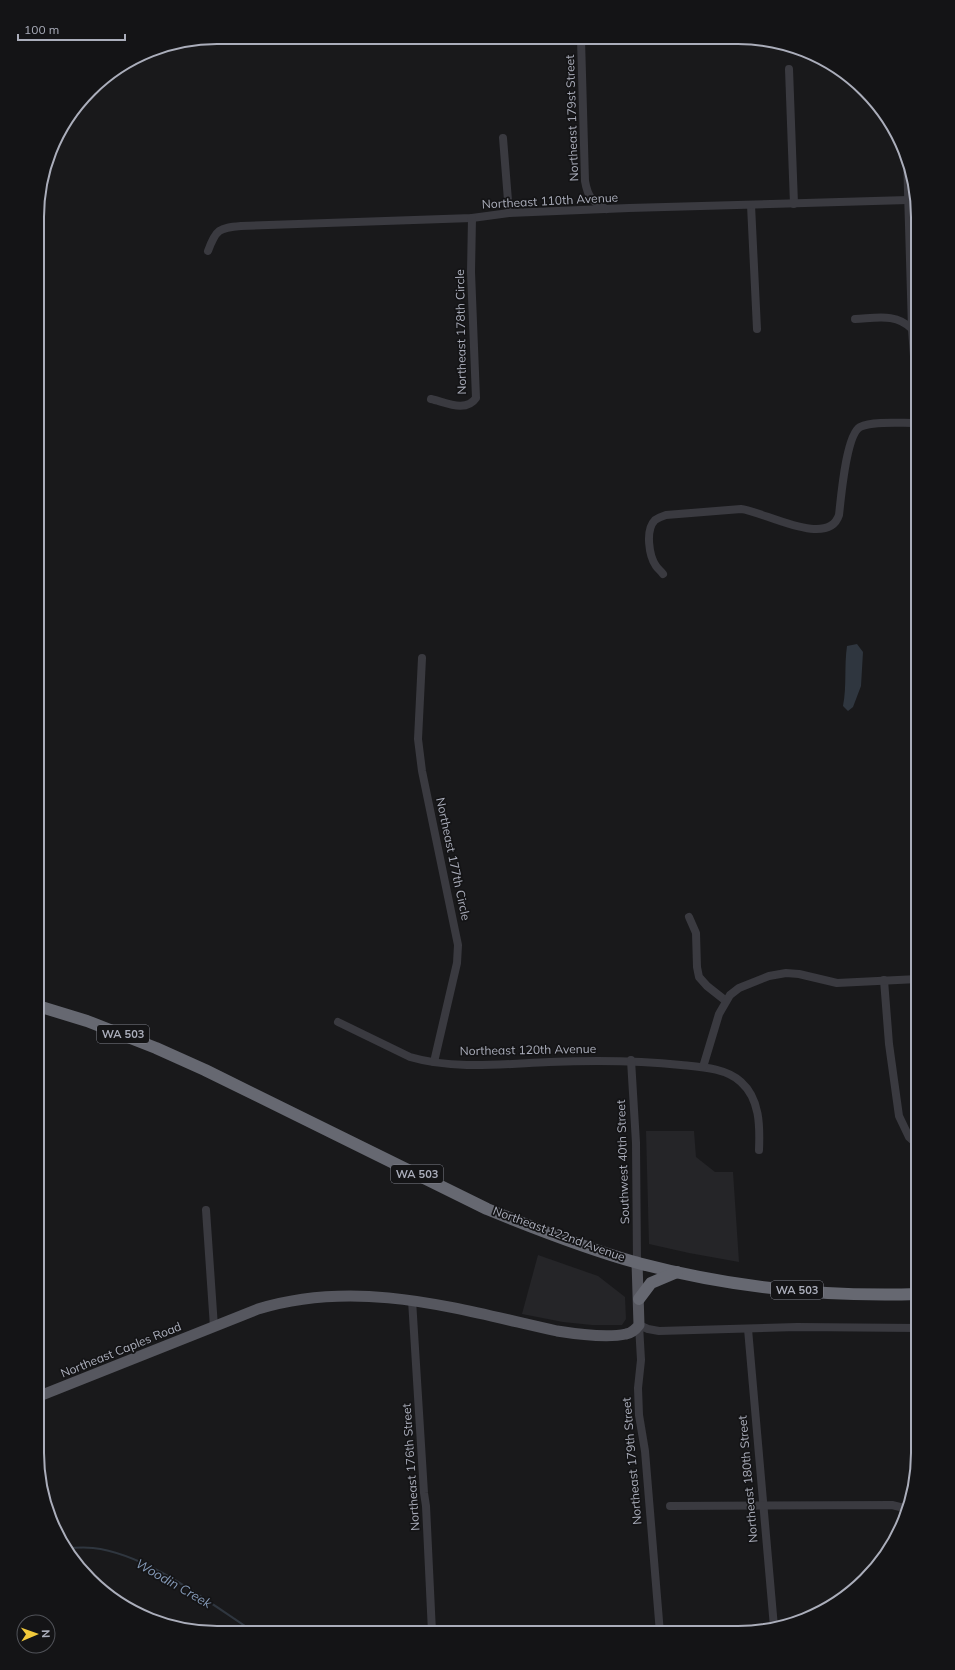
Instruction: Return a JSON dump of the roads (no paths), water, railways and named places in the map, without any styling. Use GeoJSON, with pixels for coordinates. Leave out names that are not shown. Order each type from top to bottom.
{"type":"FeatureCollection","features":[{"type":"Feature","properties":{"kind":"highway","name":"Northeast 122nd Avenue"},"geometry":{"type":"LineString","coordinates":[[44,1008],[122,1034],[205,1070],[487,1208],[533,1228],[637,1262],[677,1272],[757,1286],[842,1293],[911,1294]]}},
{"type":"Feature","properties":{"kind":"highway"},"geometry":{"type":"LineString","coordinates":[[639,1299],[651,1283],[677,1272]]}},
{"type":"Feature","properties":{"kind":"main road","name":"Northeast 179th Street"},"geometry":{"type":"LineString","coordinates":[[637,1262],[639,1299],[638,1325]]}},
{"type":"Feature","properties":{"kind":"main road"},"geometry":{"type":"LineString","coordinates":[[214,1327],[258,1309],[292,1300],[329,1297],[412,1300],[576,1334],[625,1334],[634,1330],[638,1325]]}},
{"type":"Feature","properties":{"kind":"main road","name":"Northeast Caples Road"},"geometry":{"type":"LineString","coordinates":[[44,1394],[214,1327]]}},
{"type":"Feature","properties":{"kind":"street","name":"Northeast 179st Street"},"geometry":{"type":"LineString","coordinates":[[581,44],[584,181],[587,194],[593,201],[607,209]]}},
{"type":"Feature","properties":{"kind":"street"},"geometry":{"type":"LineString","coordinates":[[789,69],[794,204]]}},
{"type":"Feature","properties":{"kind":"street"},"geometry":{"type":"LineString","coordinates":[[503,138],[509,213]]}},
{"type":"Feature","properties":{"kind":"street"},"geometry":{"type":"LineString","coordinates":[[908,183],[911,255]]}},
{"type":"Feature","properties":{"kind":"street","name":"Northeast 110th Avenue"},"geometry":{"type":"LineString","coordinates":[[208,251],[212,239],[217,231],[223,228],[472,218],[509,213],[908,200]]}},
{"type":"Feature","properties":{"kind":"street"},"geometry":{"type":"LineString","coordinates":[[751,205],[757,329]]}},
{"type":"Feature","properties":{"kind":"street","name":"Northeast 178th Circle"},"geometry":{"type":"LineString","coordinates":[[431,399],[461,407],[473,403],[476,398],[471,272],[472,218]]}},
{"type":"Feature","properties":{"kind":"street"},"geometry":{"type":"LineString","coordinates":[[855,320],[894,318],[911,326]]}},
{"type":"Feature","properties":{"kind":"street"},"geometry":{"type":"LineString","coordinates":[[663,574],[654,562],[651,551],[650,529],[655,520],[658,518],[666,515],[741,509],[792,524],[817,529],[826,528],[834,524],[839,515],[849,446],[855,431],[865,425],[911,423]]}},
{"type":"Feature","properties":{"kind":"street","name":"Northeast 177th Circle"},"geometry":{"type":"LineString","coordinates":[[422,658],[418,707],[418,739],[422,771],[458,945],[458,963],[434,1062]]}},
{"type":"Feature","properties":{"kind":"street"},"geometry":{"type":"LineString","coordinates":[[689,917],[696,933],[697,967],[699,977],[706,986],[726,1002]]}},
{"type":"Feature","properties":{"kind":"street"},"geometry":{"type":"LineString","coordinates":[[703,1067],[719,1014],[730,995],[739,988],[778,974],[799,974],[837,983],[911,979]]}},
{"type":"Feature","properties":{"kind":"street"},"geometry":{"type":"LineString","coordinates":[[884,980],[889,1044],[896,1100],[899,1116],[911,1139]]}},
{"type":"Feature","properties":{"kind":"street","name":"Northeast 120th Avenue"},"geometry":{"type":"LineString","coordinates":[[338,1022],[410,1057],[434,1062],[472,1065],[631,1060],[703,1067],[720,1071],[737,1078],[749,1090],[754,1100],[760,1136],[759,1150]]}},
{"type":"Feature","properties":{"kind":"street","name":"Southwest 40th Street"},"geometry":{"type":"LineString","coordinates":[[631,1060],[636,1143],[637,1262]]}},
{"type":"Feature","properties":{"kind":"street"},"geometry":{"type":"LineString","coordinates":[[206,1210],[214,1327]]}},
{"type":"Feature","properties":{"kind":"street","name":"Northeast 176th Street"},"geometry":{"type":"LineString","coordinates":[[412,1300],[426,1506],[432,1626]]}},
{"type":"Feature","properties":{"kind":"street"},"geometry":{"type":"LineString","coordinates":[[638,1325],[659,1331],[797,1328],[911,1328]]}},
{"type":"Feature","properties":{"kind":"street","name":"Northeast 179th Street"},"geometry":{"type":"LineString","coordinates":[[638,1325],[641,1360],[638,1388],[639,1415],[645,1451],[659,1626]]}},
{"type":"Feature","properties":{"kind":"street","name":"Northeast 180th Street"},"geometry":{"type":"LineString","coordinates":[[748,1329],[762,1507],[774,1622]]}},
{"type":"Feature","properties":{"kind":"street"},"geometry":{"type":"LineString","coordinates":[[670,1506],[762,1507],[877,1505],[902,1508]]}},
{"type":"Feature","properties":{"kind":"waterway","name":"Woodin Creek"},"geometry":{"type":"LineString","coordinates":[[72,1548],[93,1548],[114,1552],[134,1559],[156,1569],[176,1581],[245,1626]]}}]}
